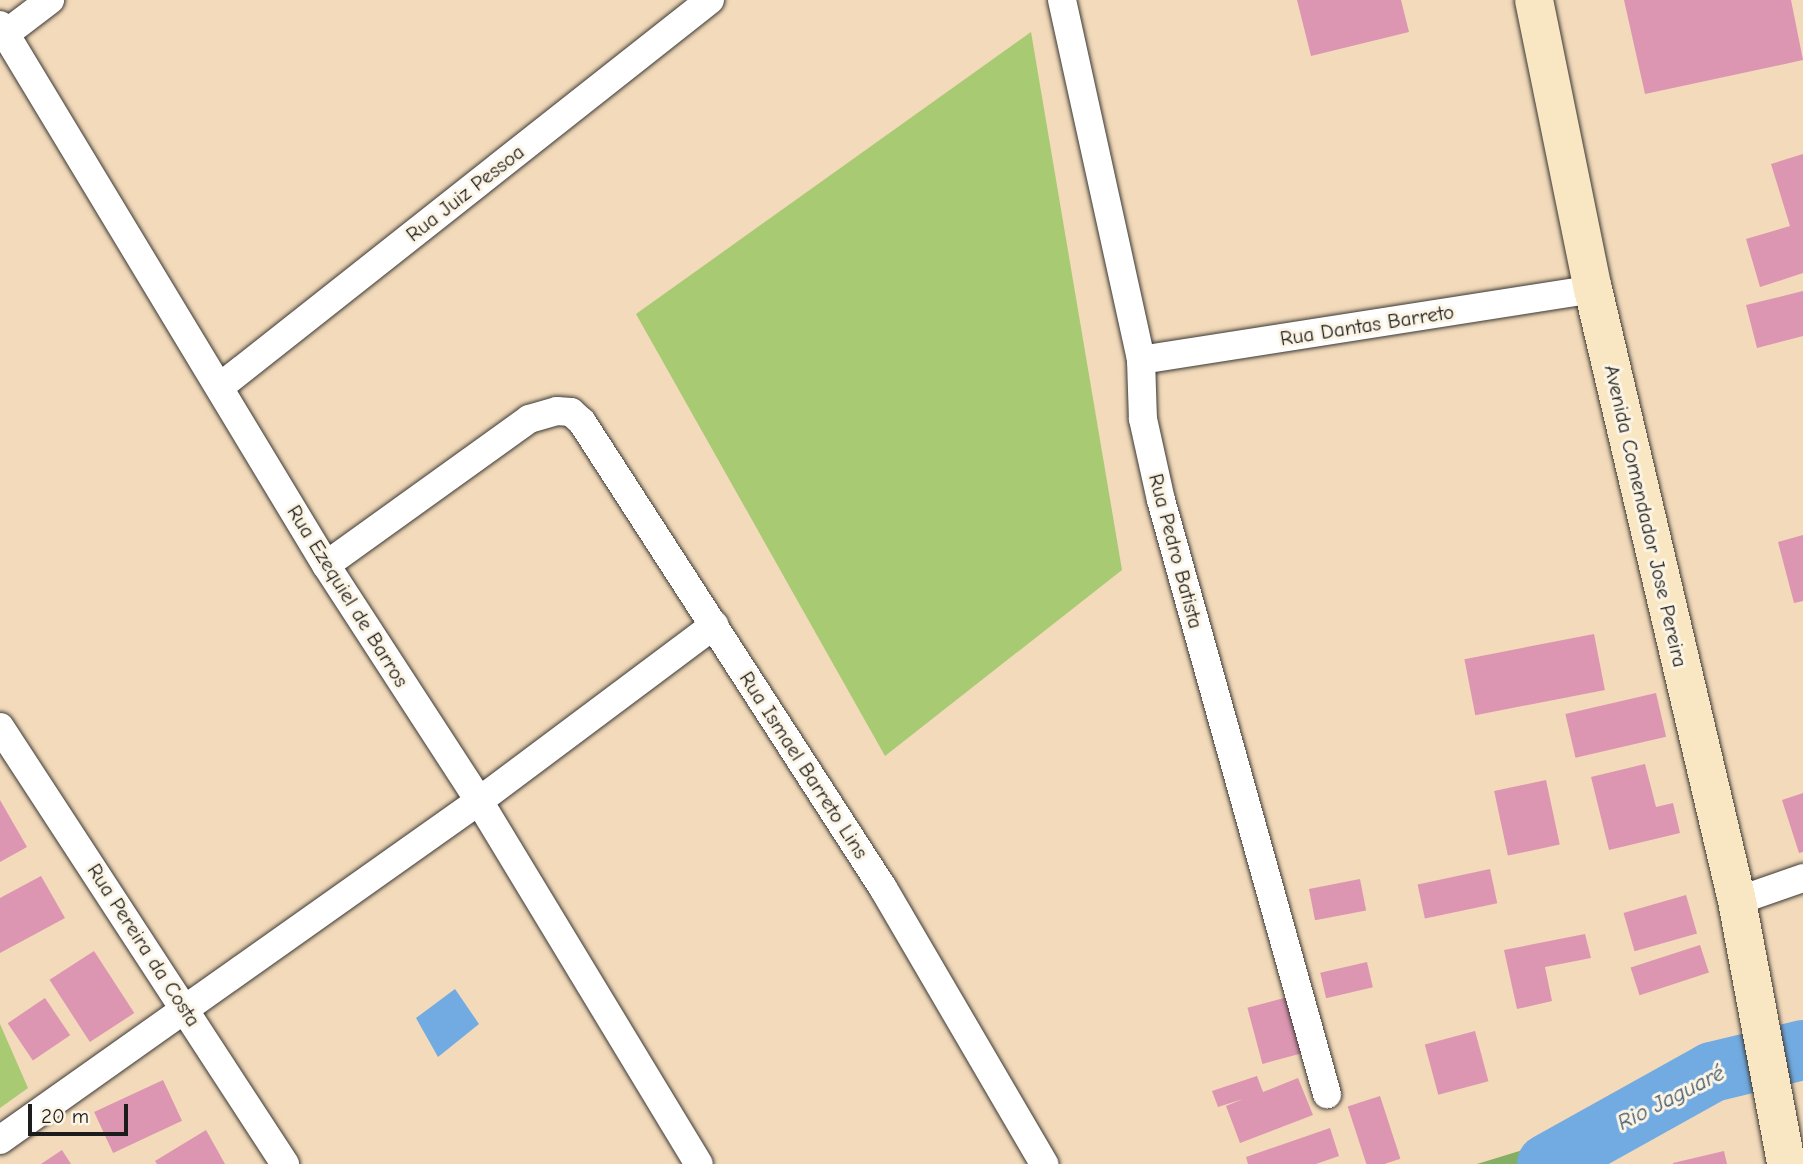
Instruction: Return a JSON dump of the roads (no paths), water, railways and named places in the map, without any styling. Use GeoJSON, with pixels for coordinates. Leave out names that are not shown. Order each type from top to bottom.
{"type":"FeatureCollection","features":[{"type":"Feature","properties":{"kind":"street"},"geometry":{"type":"LineString","coordinates":[[2,32],[50,0]]}},
{"type":"Feature","properties":{"kind":"street","name":"Rua Juiz Pessoa"},"geometry":{"type":"LineString","coordinates":[[221,386],[709,0]]}},
{"type":"Feature","properties":{"kind":"street","name":"Rua Pedro Batista"},"geometry":{"type":"LineString","coordinates":[[1062,0],[1141,360],[1143,419],[1161,500],[1327,1094]]}},
{"type":"Feature","properties":{"kind":"street","name":"Avenida Comendador Jose Pereira"},"geometry":{"type":"LineString","coordinates":[[1534,0],[1593,289],[1737,901],[1786,1164]]}},
{"type":"Feature","properties":{"kind":"street","name":"Rua Ezequiel de Barros"},"geometry":{"type":"LineString","coordinates":[[2,32],[221,386],[326,565],[479,801],[699,1164]]}},
{"type":"Feature","properties":{"kind":"street","name":"Rua Dantas Barreto"},"geometry":{"type":"LineString","coordinates":[[1141,360],[1593,289]]}},
{"type":"Feature","properties":{"kind":"street","name":"Rua Ismael Barreto Lins"},"geometry":{"type":"LineString","coordinates":[[326,565],[529,419],[557,411],[571,412],[582,422],[883,888],[1044,1164]]}},
{"type":"Feature","properties":{"kind":"street"},"geometry":{"type":"LineString","coordinates":[[0,1140],[479,801],[714,625]]}},
{"type":"Feature","properties":{"kind":"street","name":"Rua Pereira da Costa"},"geometry":{"type":"LineString","coordinates":[[1,730],[187,1010],[285,1164]]}},
{"type":"Feature","properties":{"kind":"street"},"geometry":{"type":"LineString","coordinates":[[1737,901],[1803,878]]}},
{"type":"Feature","properties":{"kind":"water"},"geometry":{"type":"Polygon","coordinates":[[[455,989],[479,1024],[438,1057],[416,1018],[455,989]]]}},
{"type":"Feature","properties":{"kind":"waterway","name":"Rio Jaguaré"},"geometry":{"type":"LineString","coordinates":[[1547,1164],[1712,1072],[1803,1050]]}}]}
